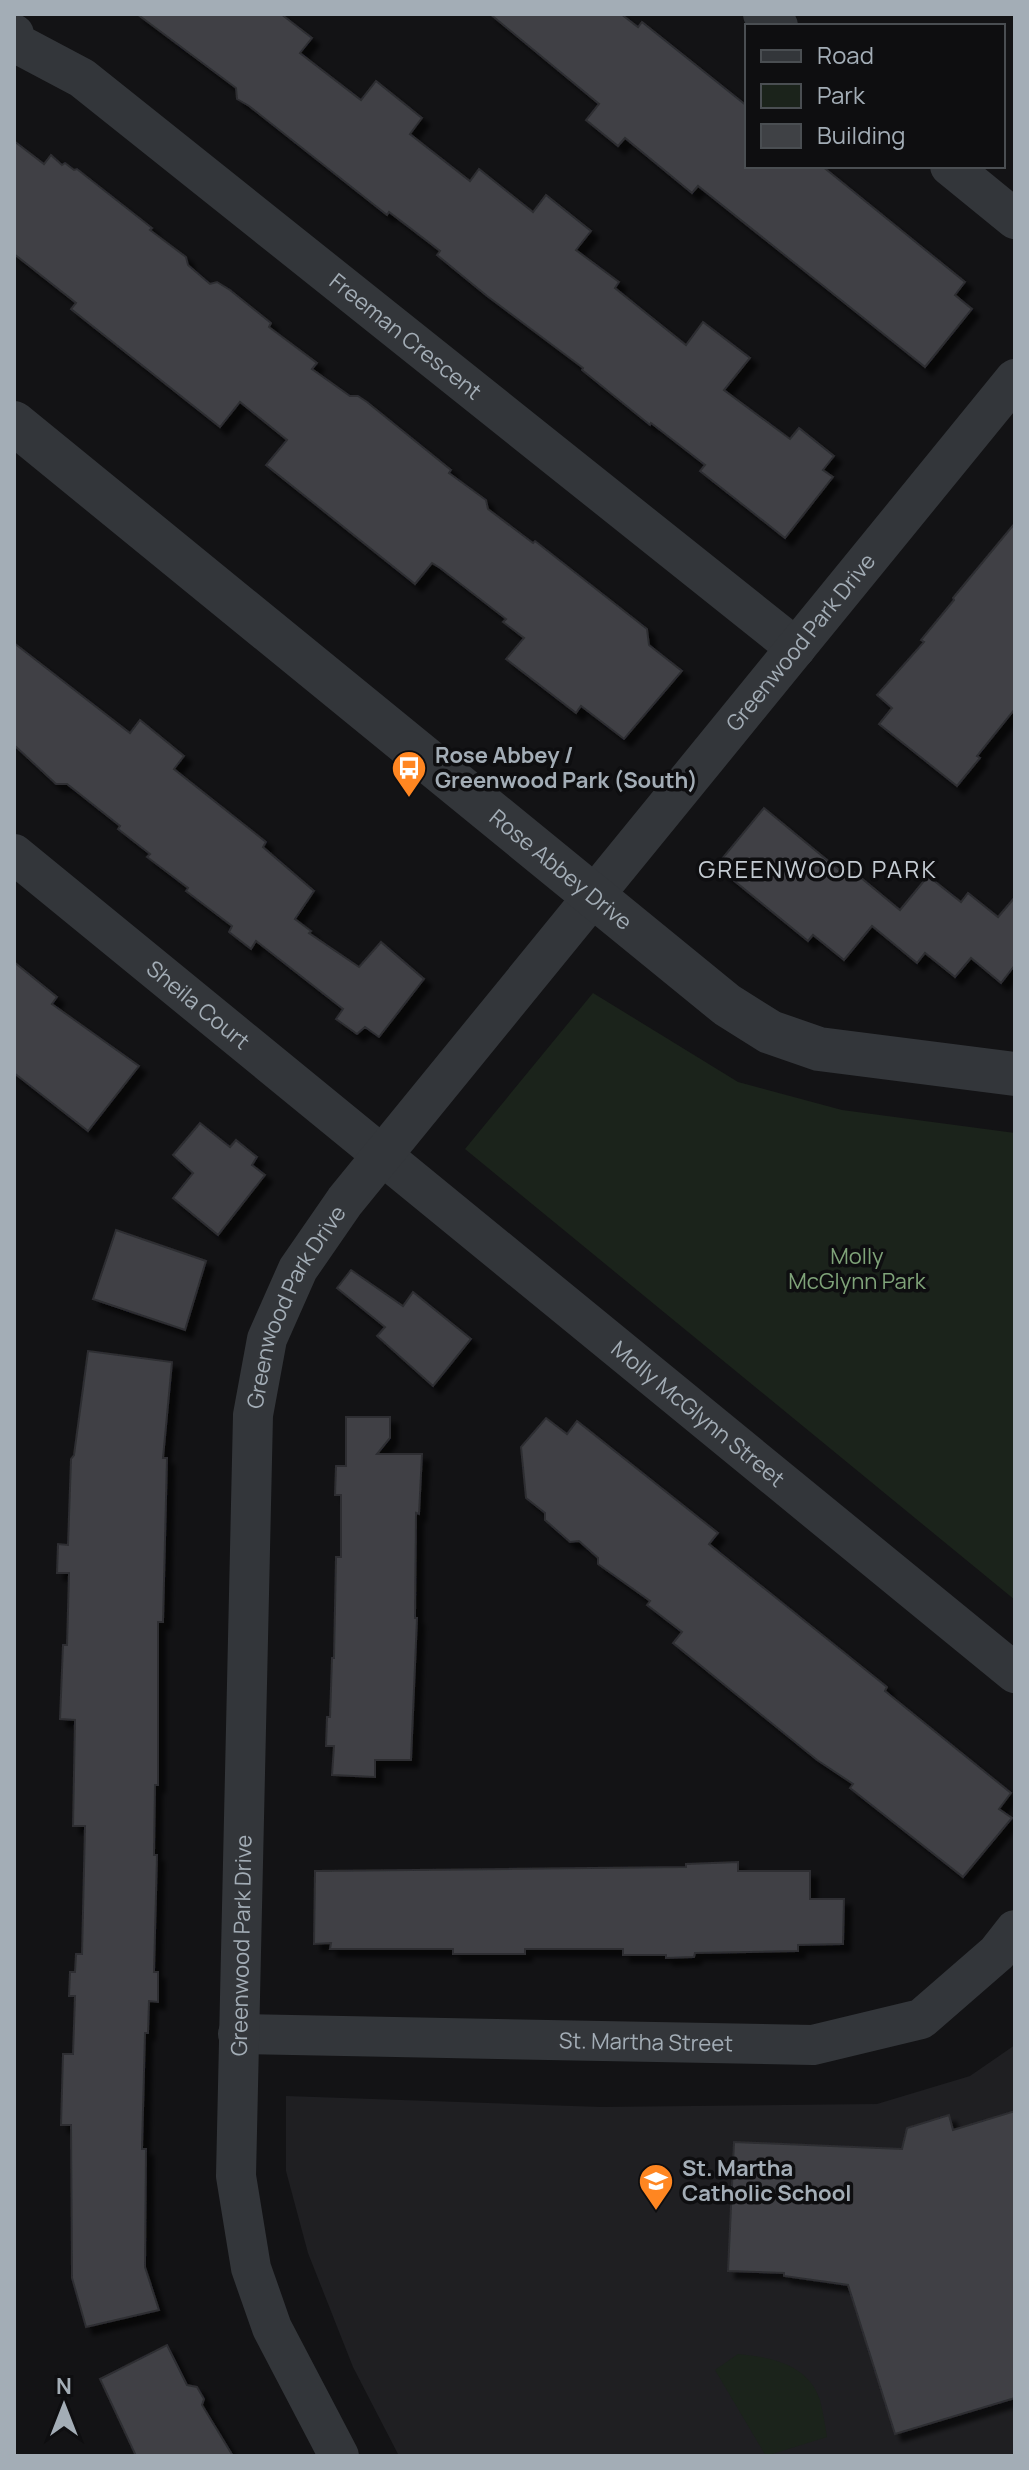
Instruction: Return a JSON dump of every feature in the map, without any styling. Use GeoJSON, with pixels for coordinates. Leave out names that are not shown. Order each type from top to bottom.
{"type":"FeatureCollection","features":[{"type":"Feature","properties":{"kind":"street","name":"Freeman Crescent"},"geometry":{"type":"LineString","coordinates":[[14,34],[16,43],[82,78],[796,648]]}},
{"type":"Feature","properties":{"kind":"street"},"geometry":{"type":"LineString","coordinates":[[952,168],[1015,219]]}},
{"type":"Feature","properties":{"kind":"street","name":"Greenwood Park Drive"},"geometry":{"type":"LineString","coordinates":[[339,2456],[272,2328],[251,2268],[236,2176],[253,1415],[267,1339],[298,1269],[345,1201],[1015,379]]}},
{"type":"Feature","properties":{"kind":"street","name":"Rose Abbey Drive"},"geometry":{"type":"LineString","coordinates":[[14,423],[727,1005],[770,1032],[819,1049],[1015,1074]]}},
{"type":"Feature","properties":{"kind":"street","name":"Sheila Court"},"geometry":{"type":"LineString","coordinates":[[14,854],[382,1156]]}},
{"type":"Feature","properties":{"kind":"street","name":"Molly McGlynn Street"},"geometry":{"type":"LineString","coordinates":[[382,1156],[1015,1673]]}},
{"type":"Feature","properties":{"kind":"street","name":"St. Martha Street"},"geometry":{"type":"LineString","coordinates":[[238,2034],[813,2045],[921,2019],[997,1953],[1015,1930]]}},
{"type":"Feature","properties":{"kind":"shaded area","name":"St. Martha Catholic School"},"geometry":{"type":"Polygon","coordinates":[[[1015,2045],[1015,2456],[399,2456],[353,2367],[308,2253],[286,2171],[286,2096],[601,2107],[877,2104],[970,2076],[1015,2045]]]}},
{"type":"Feature","properties":{"kind":"green space","name":"Molly McGlynn Park"},"geometry":{"type":"Polygon","coordinates":[[[593,993],[738,1082],[842,1110],[1015,1133],[1015,1600],[465,1149],[593,993]]]}},
{"type":"Feature","properties":{"kind":"green space"},"geometry":{"type":"Polygon","coordinates":[[[738,2354],[775,2360],[807,2378],[820,2400],[827,2437],[766,2456],[715,2370],[738,2354]]]}},
{"type":"Feature","properties":{"kind":"building"},"geometry":{"type":"Polygon","coordinates":[[[137,14],[281,14],[312,38],[300,53],[361,100],[376,81],[422,118],[410,134],[470,181],[479,169],[533,212],[546,195],[591,231],[576,250],[619,282],[615,288],[686,345],[703,322],[750,358],[724,390],[790,439],[799,428],[834,456],[823,470],[833,477],[785,538],[700,471],[705,465],[487,296],[437,255],[440,251],[389,212],[387,215],[237,99],[236,88],[137,14]]]}},
{"type":"Feature","properties":{"kind":"building"},"geometry":{"type":"Polygon","coordinates":[[[490,14],[621,14],[638,27],[642,22],[745,104],[745,168],[824,168],[965,282],[955,295],[972,309],[925,367],[698,186],[692,193],[625,138],[618,146],[586,120],[599,104],[490,14]]]}},
{"type":"Feature","properties":{"kind":"building"},"geometry":{"type":"Polygon","coordinates":[[[14,141],[44,164],[51,155],[62,165],[65,163],[77,169],[186,257],[188,265],[210,284],[217,282],[230,290],[271,323],[269,327],[317,363],[312,369],[350,396],[358,396],[367,402],[451,470],[449,473],[486,500],[488,509],[533,543],[535,541],[647,629],[649,645],[682,671],[624,739],[581,706],[576,713],[506,659],[524,638],[503,622],[506,619],[440,568],[432,563],[415,584],[266,465],[287,440],[240,402],[220,427],[71,309],[76,303],[14,254],[14,141]]]}},
{"type":"Feature","properties":{"kind":"building"},"geometry":{"type":"Polygon","coordinates":[[[1015,523],[1015,709],[957,786],[879,724],[892,708],[877,695],[924,642],[921,640],[953,598],[1015,523]]]}},
{"type":"Feature","properties":{"kind":"building"},"geometry":{"type":"Polygon","coordinates":[[[14,643],[130,733],[140,720],[184,756],[174,769],[266,842],[263,847],[314,891],[295,919],[311,931],[309,933],[359,967],[381,942],[424,979],[379,1037],[365,1027],[357,1034],[336,1019],[343,1009],[256,941],[251,949],[229,932],[232,926],[147,857],[150,854],[118,829],[120,826],[67,784],[56,784],[14,745],[14,643]]]}},
{"type":"Feature","properties":{"kind":"building"},"geometry":{"type":"Polygon","coordinates":[[[764,808],[849,878],[854,872],[900,910],[928,876],[961,902],[968,893],[998,917],[1015,897],[1015,965],[1001,983],[971,958],[955,977],[925,953],[917,963],[872,926],[844,960],[813,935],[808,941],[716,866],[764,808]]]}},
{"type":"Feature","properties":{"kind":"building"},"geometry":{"type":"Polygon","coordinates":[[[14,962],[57,997],[52,1004],[139,1066],[88,1131],[14,1073],[14,962]]]}},
{"type":"Feature","properties":{"kind":"building"},"geometry":{"type":"Polygon","coordinates":[[[200,1123],[230,1147],[236,1140],[257,1157],[252,1165],[265,1175],[218,1235],[173,1198],[193,1173],[173,1155],[200,1123]]]}},
{"type":"Feature","properties":{"kind":"building"},"geometry":{"type":"Polygon","coordinates":[[[116,1230],[206,1261],[185,1330],[93,1299],[116,1230]]]}},
{"type":"Feature","properties":{"kind":"building"},"geometry":{"type":"Polygon","coordinates":[[[351,1270],[403,1306],[413,1292],[471,1339],[433,1386],[377,1336],[385,1327],[337,1288],[351,1270]]]}},
{"type":"Feature","properties":{"kind":"building"},"geometry":{"type":"Polygon","coordinates":[[[88,1351],[172,1362],[163,1458],[167,1458],[163,1622],[158,1622],[154,1972],[158,1972],[158,2002],[149,2001],[148,2033],[145,2033],[142,2149],[146,2149],[145,2267],[159,2310],[86,2327],[72,2278],[71,2125],[61,2125],[63,2054],[73,2054],[75,1996],[69,1996],[70,1972],[75,1972],[76,1954],[82,1954],[85,1826],[73,1826],[75,1720],[60,1719],[63,1645],[67,1645],[69,1573],[57,1573],[58,1544],[68,1545],[71,1459],[88,1351]]]}},
{"type":"Feature","properties":{"kind":"building"},"geometry":{"type":"Polygon","coordinates":[[[346,1417],[390,1417],[390,1438],[377,1454],[422,1454],[419,1514],[416,1513],[417,1618],[411,1760],[375,1760],[375,1777],[332,1775],[334,1746],[326,1746],[334,1658],[336,1557],[341,1557],[341,1495],[335,1495],[336,1466],[346,1466],[346,1417]]]}},
{"type":"Feature","properties":{"kind":"building"},"geometry":{"type":"Polygon","coordinates":[[[546,1418],[567,1434],[577,1421],[718,1533],[709,1544],[887,1687],[885,1691],[1011,1793],[999,1809],[1012,1818],[963,1877],[850,1788],[853,1784],[817,1760],[673,1643],[682,1632],[647,1605],[650,1601],[598,1564],[598,1558],[579,1541],[570,1542],[545,1520],[545,1513],[526,1498],[521,1447],[546,1418]]]}},
{"type":"Feature","properties":{"kind":"building"},"geometry":{"type":"Polygon","coordinates":[[[738,1862],[738,1871],[810,1871],[810,1899],[844,1899],[843,1944],[798,1945],[798,1951],[695,1953],[694,1957],[666,1958],[666,1955],[623,1955],[623,1949],[525,1949],[525,1954],[453,1954],[453,1949],[330,1949],[331,1943],[314,1944],[315,1871],[686,1867],[686,1864],[738,1862]]]}},
{"type":"Feature","properties":{"kind":"building"},"geometry":{"type":"Polygon","coordinates":[[[1015,2111],[1015,2398],[895,2434],[848,2285],[784,2276],[784,2273],[728,2271],[734,2142],[902,2149],[907,2128],[949,2115],[953,2130],[1015,2111]]]}},
{"type":"Feature","properties":{"kind":"building"},"geometry":{"type":"Polygon","coordinates":[[[167,2345],[187,2385],[197,2387],[204,2399],[202,2405],[233,2456],[136,2456],[100,2379],[167,2345]]]}},
{"type":"Feature","properties":{"kind":"place","name":"Rose Abbey / Greenwood Park (South)"},"geometry":{"type":"Point","coordinates":[409,799]}},
{"type":"Feature","properties":{"kind":"place","name":"St. Martha Catholic School"},"geometry":{"type":"Point","coordinates":[656,2212]}},
{"type":"Feature","properties":{"kind":"district","name":"GREENWOOD PARK"},"geometry":{"type":"Point","coordinates":[818,870]}}]}
